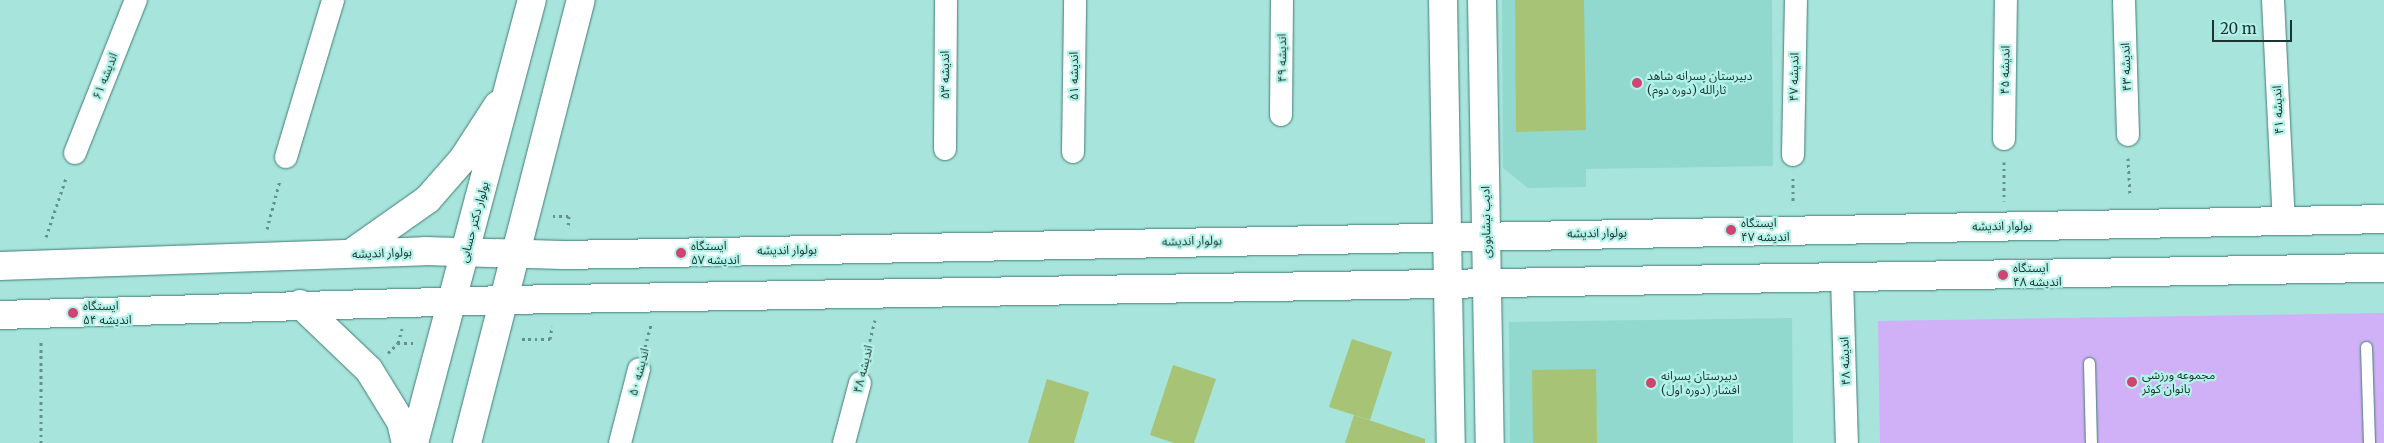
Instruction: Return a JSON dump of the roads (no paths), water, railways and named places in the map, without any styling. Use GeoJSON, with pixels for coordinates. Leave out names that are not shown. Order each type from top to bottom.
{"type":"FeatureCollection","features":[{"type":"Feature","properties":{"kind":"main road","name":"بولوار دکتر حسابی"},"geometry":{"type":"LineString","coordinates":[[414,443],[512,83],[532,0]]}},
{"type":"Feature","properties":{"kind":"main road"},"geometry":{"type":"LineString","coordinates":[[466,443],[581,0]]}},
{"type":"Feature","properties":{"kind":"main road"},"geometry":{"type":"LineString","coordinates":[[1443,0],[1451,443]]}},
{"type":"Feature","properties":{"kind":"main road","name":"ادیب نیشابوری"},"geometry":{"type":"LineString","coordinates":[[1482,0],[1490,443]]}},
{"type":"Feature","properties":{"kind":"main road"},"geometry":{"type":"LineString","coordinates":[[351,254],[428,199],[463,159],[512,83]]}},
{"type":"Feature","properties":{"kind":"main road","name":"بولوار اندیشه"},"geometry":{"type":"LineString","coordinates":[[0,266],[260,259],[351,254],[466,252],[516,254],[2384,219]]}},
{"type":"Feature","properties":{"kind":"main road"},"geometry":{"type":"LineString","coordinates":[[0,315],[300,304],[504,300],[657,301],[881,295],[2384,268]]}},
{"type":"Feature","properties":{"kind":"main road"},"geometry":{"type":"LineString","coordinates":[[300,304],[369,370],[401,422],[406,443]]}},
{"type":"Feature","properties":{"kind":"street","name":"اندیشه ۶۱"},"geometry":{"type":"LineString","coordinates":[[75,153],[136,0]]}},
{"type":"Feature","properties":{"kind":"street","name":"اندیشه ۵۳"},"geometry":{"type":"LineString","coordinates":[[945,150],[946,0]]}},
{"type":"Feature","properties":{"kind":"street","name":"اندیشه ۵۱"},"geometry":{"type":"LineString","coordinates":[[1073,152],[1075,0]]}},
{"type":"Feature","properties":{"kind":"street","name":"اندیشه ۴۹"},"geometry":{"type":"LineString","coordinates":[[1281,115],[1282,0]]}},
{"type":"Feature","properties":{"kind":"street","name":"اندیشه ۴۷"},"geometry":{"type":"LineString","coordinates":[[1793,155],[1796,0]]}},
{"type":"Feature","properties":{"kind":"street","name":"اندیشه ۴۵"},"geometry":{"type":"LineString","coordinates":[[2004,139],[2006,0]]}},
{"type":"Feature","properties":{"kind":"street","name":"اندیشه ۴۳"},"geometry":{"type":"LineString","coordinates":[[2124,0],[2128,134]]}},
{"type":"Feature","properties":{"kind":"street","name":"اندیشه ۴۱"},"geometry":{"type":"LineString","coordinates":[[2273,0],[2284,221]]}},
{"type":"Feature","properties":{"kind":"street"},"geometry":{"type":"LineString","coordinates":[[286,157],[327,2]]}},
{"type":"Feature","properties":{"kind":"street","name":"اندیشه ۴۸"},"geometry":{"type":"LineString","coordinates":[[1842,278],[1847,443]]}},
{"type":"Feature","properties":{"kind":"street","name":"اندیشه ۵۰"},"geometry":{"type":"LineString","coordinates":[[620,443],[639,369]]}},
{"type":"Feature","properties":{"kind":"street","name":"اندیشه ۴۸"},"geometry":{"type":"LineString","coordinates":[[844,443],[860,383]]}},
{"type":"Feature","properties":{"kind":"lane"},"geometry":{"type":"LineString","coordinates":[[2366,347],[2368,443]]}},
{"type":"Feature","properties":{"kind":"lane"},"geometry":{"type":"LineString","coordinates":[[2089,363],[2091,443]]}},
{"type":"Feature","properties":{"kind":"place","name":"دبیرستان پسرانه شاهد ثارالله (دوره دوم)"},"geometry":{"type":"Point","coordinates":[1637,83]}},
{"type":"Feature","properties":{"kind":"place","name":"ایستگاه اندیشه ۴۷"},"geometry":{"type":"Point","coordinates":[1731,230]}},
{"type":"Feature","properties":{"kind":"place","name":"ایستگاه اندیشه ۵۷"},"geometry":{"type":"Point","coordinates":[681,253]}},
{"type":"Feature","properties":{"kind":"place","name":"ایستگاه اندیشه ۴۸"},"geometry":{"type":"Point","coordinates":[2003,275]}},
{"type":"Feature","properties":{"kind":"place","name":"ایستگاه اندیشه ۵۴"},"geometry":{"type":"Point","coordinates":[73,313]}},
{"type":"Feature","properties":{"kind":"place","name":"مجموعه ورزشی بانوان کوثر"},"geometry":{"type":"Point","coordinates":[2132,382]}},
{"type":"Feature","properties":{"kind":"place","name":"دبیرستان پسرانه افشار (دوره اول)"},"geometry":{"type":"Point","coordinates":[1651,383]}}]}
